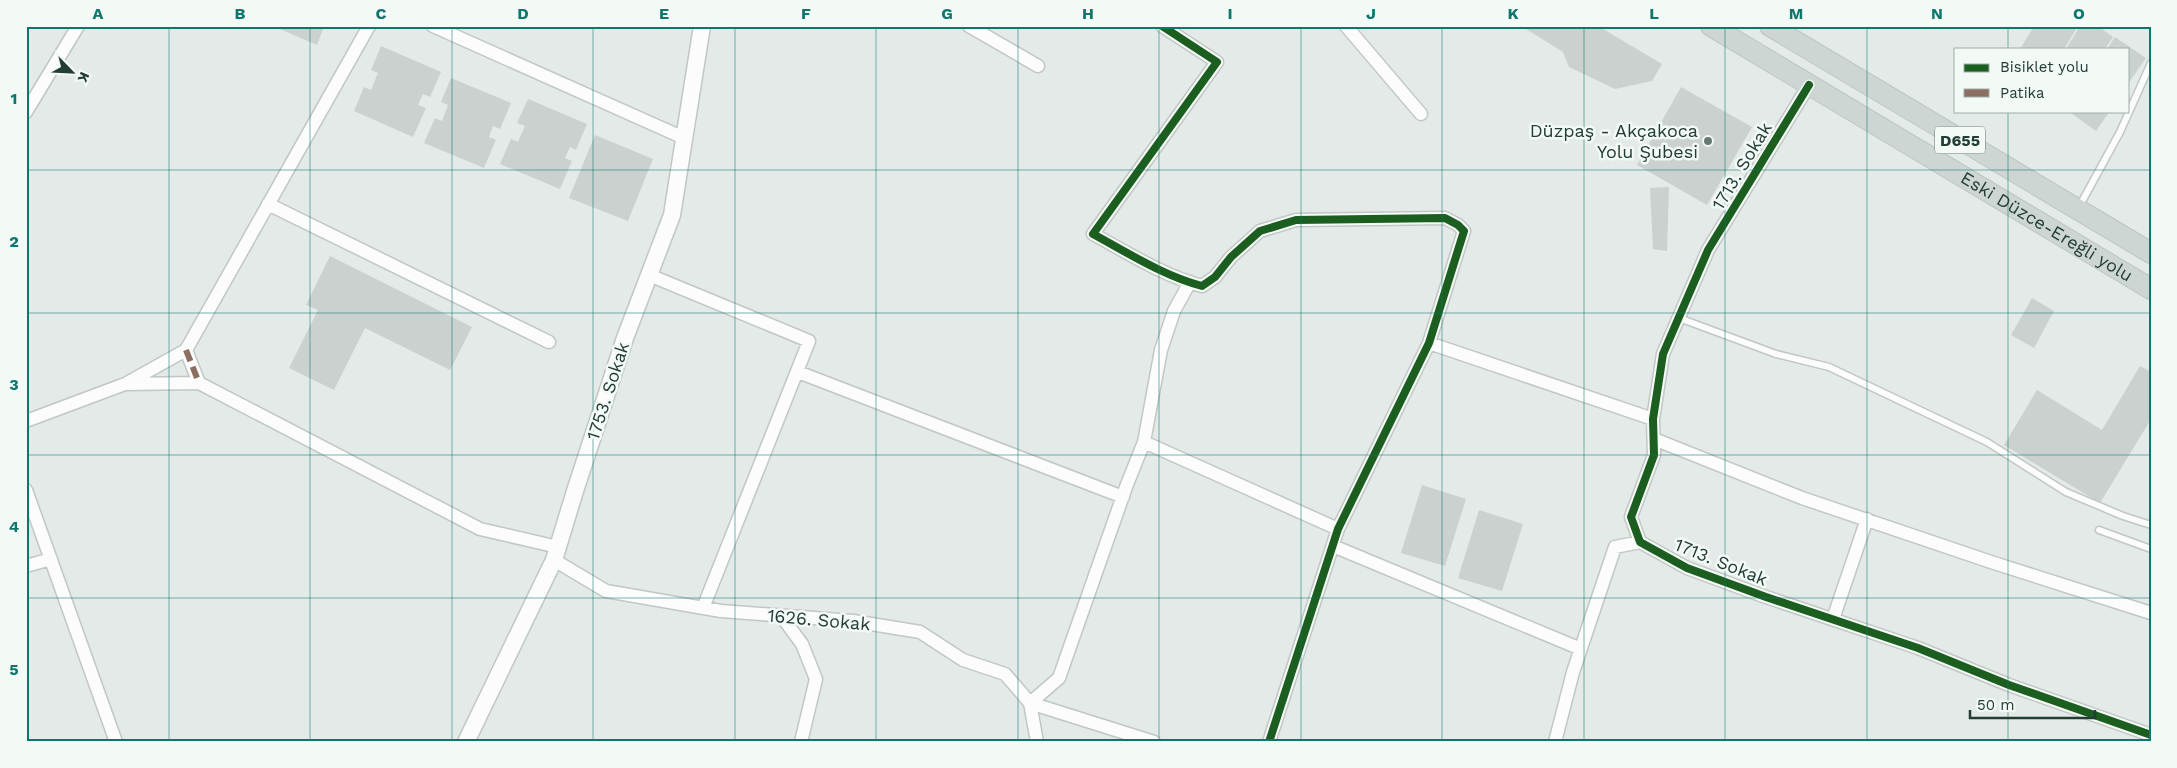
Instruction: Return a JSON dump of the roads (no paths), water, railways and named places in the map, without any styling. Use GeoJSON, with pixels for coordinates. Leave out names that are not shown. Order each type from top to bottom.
{"type":"FeatureCollection","features":[{"type":"Feature","properties":{"kind":"main road","name":"Eski Düzce-Ereğli yolu"},"geometry":{"type":"LineString","coordinates":[[1711,26],[2151,289]]}},
{"type":"Feature","properties":{"kind":"main road","name":"Eski Düzce-Ereğli yolu"},"geometry":{"type":"LineString","coordinates":[[1770,26],[2151,253]]}},
{"type":"Feature","properties":{"kind":"street"},"geometry":{"type":"LineString","coordinates":[[26,112],[78,26]]}},
{"type":"Feature","properties":{"kind":"street"},"geometry":{"type":"LineString","coordinates":[[26,421],[126,384],[186,350],[369,26]]}},
{"type":"Feature","properties":{"kind":"street"},"geometry":{"type":"LineString","coordinates":[[433,26],[684,138]]}},
{"type":"Feature","properties":{"kind":"street","name":"1753. Sokak"},"geometry":{"type":"LineString","coordinates":[[466,742],[556,554],[619,356],[672,215],[702,26]]}},
{"type":"Feature","properties":{"kind":"street"},"geometry":{"type":"LineString","coordinates":[[969,26],[1038,66]]}},
{"type":"Feature","properties":{"kind":"street"},"geometry":{"type":"LineString","coordinates":[[1162,26],[1217,62],[1093,234],[1145,262],[1202,286],[1215,277],[1231,257],[1260,231],[1296,220],[1445,218],[1458,225],[1464,231],[1429,342],[1338,529],[1269,742]]}},
{"type":"Feature","properties":{"kind":"street"},"geometry":{"type":"LineString","coordinates":[[1346,26],[1421,114]]}},
{"type":"Feature","properties":{"kind":"street","name":"1713. Sokak"},"geometry":{"type":"LineString","coordinates":[[1809,85],[1708,250],[1663,354],[1653,419],[1654,454],[1631,517],[1640,542],[1687,568],[1918,648],[2009,684],[2151,735]]}},
{"type":"Feature","properties":{"kind":"street"},"geometry":{"type":"LineString","coordinates":[[268,204],[549,342]]}},
{"type":"Feature","properties":{"kind":"street"},"geometry":{"type":"LineString","coordinates":[[649,275],[809,341],[703,608]]}},
{"type":"Feature","properties":{"kind":"street"},"geometry":{"type":"LineString","coordinates":[[1030,704],[1058,678],[1144,442],[1160,350],[1174,311],[1190,282]]}},
{"type":"Feature","properties":{"kind":"street"},"geometry":{"type":"LineString","coordinates":[[1429,342],[1653,419]]}},
{"type":"Feature","properties":{"kind":"street"},"geometry":{"type":"LineString","coordinates":[[126,384],[199,383],[186,350]]}},
{"type":"Feature","properties":{"kind":"street"},"geometry":{"type":"LineString","coordinates":[[798,372],[1123,496]]}},
{"type":"Feature","properties":{"kind":"street","name":"1626. Sokak"},"geometry":{"type":"LineString","coordinates":[[199,383],[480,529],[556,554],[606,591],[721,611],[853,621],[920,632],[963,660],[1005,674],[1030,704],[1037,742]]}},
{"type":"Feature","properties":{"kind":"street"},"geometry":{"type":"LineString","coordinates":[[1654,439],[1802,498],[1994,563],[2151,613]]}},
{"type":"Feature","properties":{"kind":"street"},"geometry":{"type":"LineString","coordinates":[[1144,442],[1338,529]]}},
{"type":"Feature","properties":{"kind":"street"},"geometry":{"type":"LineString","coordinates":[[26,490],[116,742]]}},
{"type":"Feature","properties":{"kind":"street"},"geometry":{"type":"LineString","coordinates":[[1833,619],[1867,519]]}},
{"type":"Feature","properties":{"kind":"street"},"geometry":{"type":"LineString","coordinates":[[1555,742],[1581,649],[1615,547],[1640,542]]}},
{"type":"Feature","properties":{"kind":"street"},"geometry":{"type":"LineString","coordinates":[[1333,546],[1581,649]]}},
{"type":"Feature","properties":{"kind":"street"},"geometry":{"type":"LineString","coordinates":[[26,566],[51,559]]}},
{"type":"Feature","properties":{"kind":"street"},"geometry":{"type":"LineString","coordinates":[[782,617],[802,644],[816,679],[800,742]]}},
{"type":"Feature","properties":{"kind":"street"},"geometry":{"type":"LineString","coordinates":[[1030,704],[1154,742]]}},
{"type":"Feature","properties":{"kind":"lane"},"geometry":{"type":"LineString","coordinates":[[2130,110],[2151,63]]}},
{"type":"Feature","properties":{"kind":"lane"},"geometry":{"type":"LineString","coordinates":[[2078,210],[2129,112]]}},
{"type":"Feature","properties":{"kind":"lane"},"geometry":{"type":"LineString","coordinates":[[1679,318],[1776,354],[1829,367],[1987,442],[2066,492],[2123,516],[2151,525]]}},
{"type":"Feature","properties":{"kind":"lane"},"geometry":{"type":"LineString","coordinates":[[2099,530],[2151,549]]}},
{"type":"Feature","properties":{"kind":"place","name":"Düzpaş - Akçakoca Yolu Şubesi"},"geometry":{"type":"Point","coordinates":[1708,141]}}]}
